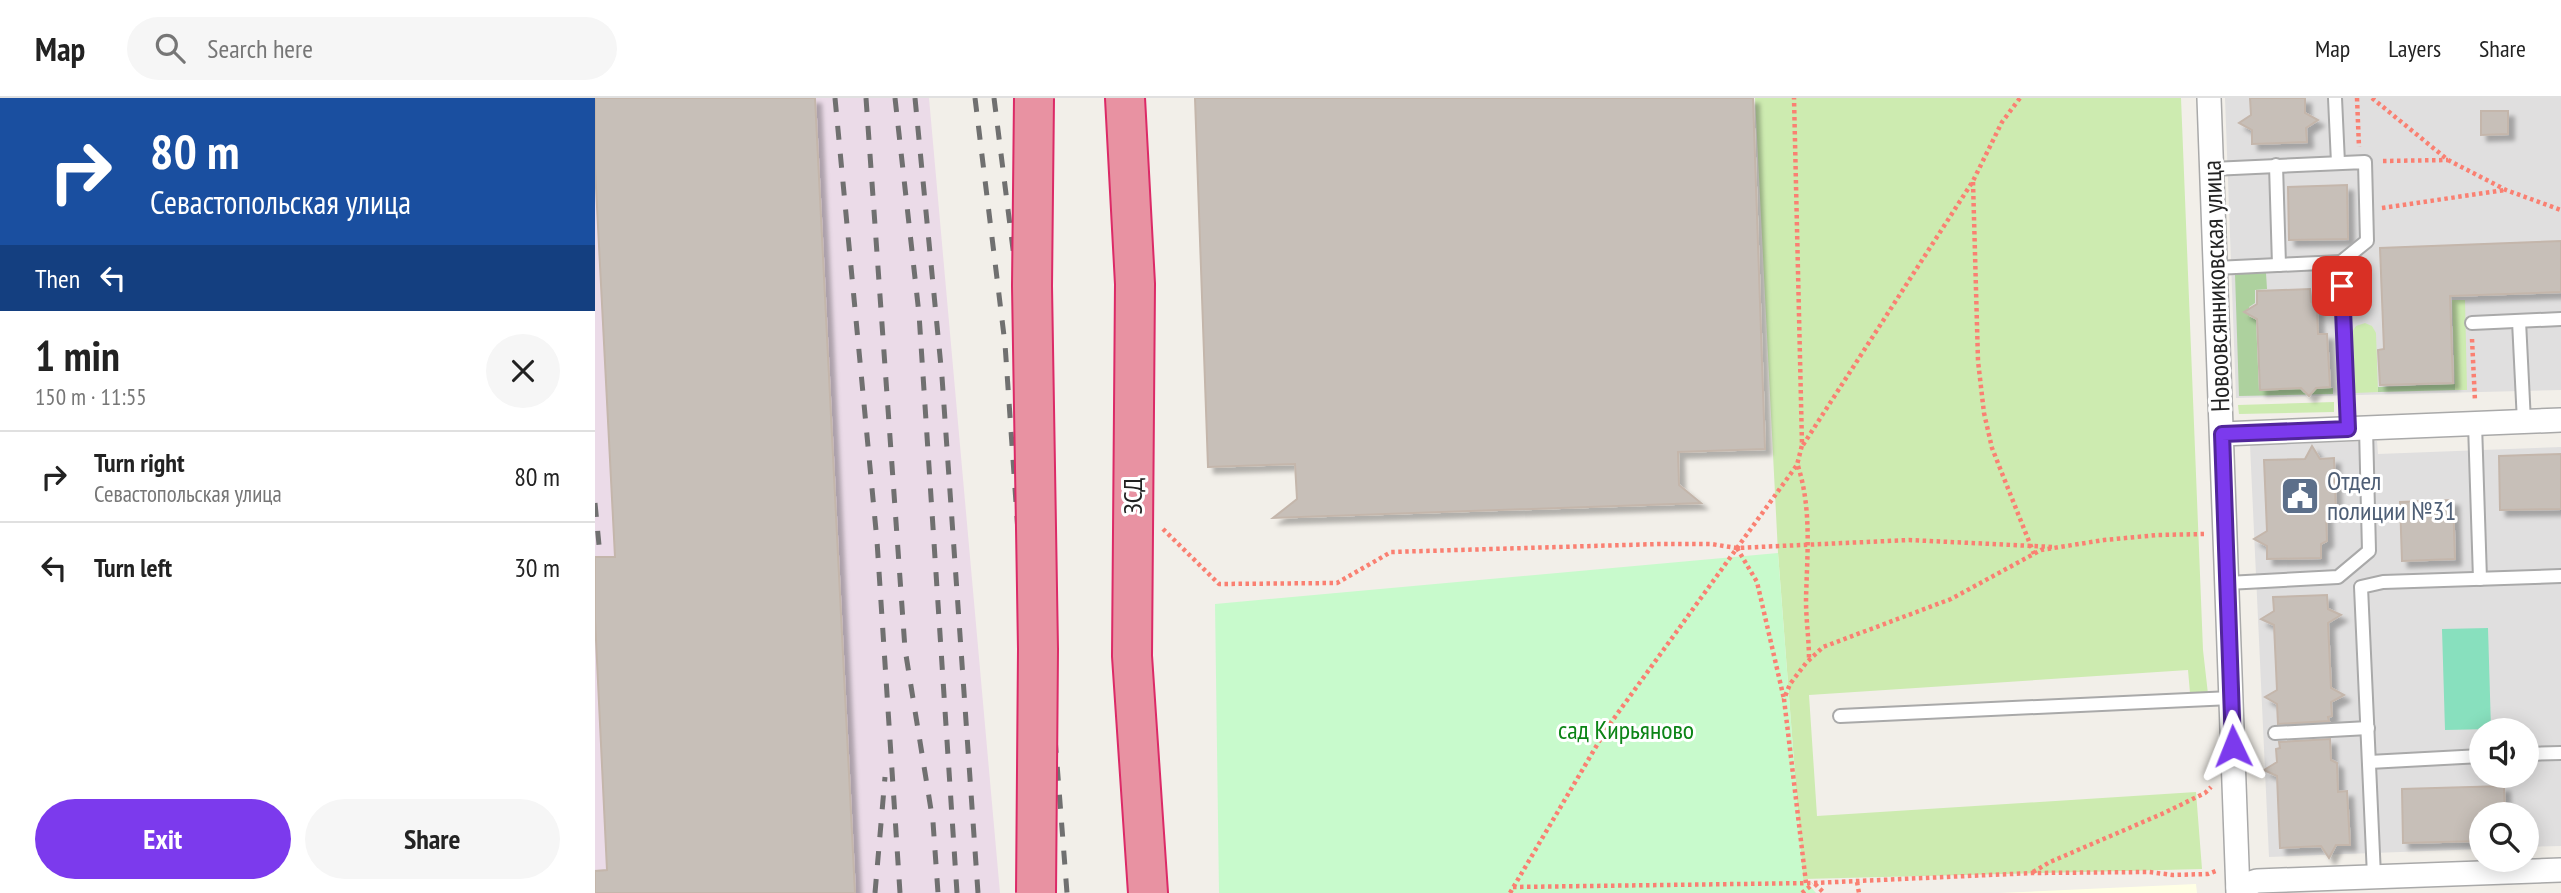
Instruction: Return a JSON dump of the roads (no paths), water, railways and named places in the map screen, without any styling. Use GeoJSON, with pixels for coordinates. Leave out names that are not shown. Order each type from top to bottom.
{"type":"FeatureCollection","features":[{"type":"Feature","properties":{"kind":"highway"},"geometry":{"type":"LineString","coordinates":[[1034,98],[1032,286],[1038,649],[1035,893]]}},
{"type":"Feature","properties":{"kind":"highway","name":"ЗСД"},"geometry":{"type":"LineString","coordinates":[[1125,98],[1135,284],[1132,656],[1148,893]]}},
{"type":"Feature","properties":{"kind":"street","name":"Новоовсянниковская улица"},"geometry":{"type":"LineString","coordinates":[[2209,98],[2238,890]]}},
{"type":"Feature","properties":{"kind":"street"},"geometry":{"type":"LineString","coordinates":[[2222,434],[2357,429],[2475,413],[2524,422],[2561,420]]}},
{"type":"Feature","properties":{"kind":"street"},"geometry":{"type":"LineString","coordinates":[[2238,890],[2257,881],[2561,870]]}},
{"type":"Feature","properties":{"kind":"lane"},"geometry":{"type":"LineString","coordinates":[[2335,98],[2338,163]]}},
{"type":"Feature","properties":{"kind":"lane"},"geometry":{"type":"LineString","coordinates":[[2212,169],[2363,162],[2367,241],[2341,262],[2215,268]]}},
{"type":"Feature","properties":{"kind":"lane"},"geometry":{"type":"LineString","coordinates":[[2276,165],[2279,265]]}},
{"type":"Feature","properties":{"kind":"lane"},"geometry":{"type":"LineString","coordinates":[[2227,583],[2337,578],[2369,551],[2341,262]]}},
{"type":"Feature","properties":{"kind":"lane"},"geometry":{"type":"LineString","coordinates":[[2472,323],[2561,319]]}},
{"type":"Feature","properties":{"kind":"lane"},"geometry":{"type":"LineString","coordinates":[[2519,321],[2524,422]]}},
{"type":"Feature","properties":{"kind":"lane"},"geometry":{"type":"LineString","coordinates":[[2475,413],[2480,579]]}},
{"type":"Feature","properties":{"kind":"lane"},"geometry":{"type":"LineString","coordinates":[[2374,876],[2361,587],[2383,582],[2561,576]]}},
{"type":"Feature","properties":{"kind":"lane"},"geometry":{"type":"LineString","coordinates":[[1840,716],[2231,698]]}},
{"type":"Feature","properties":{"kind":"lane"},"geometry":{"type":"LineString","coordinates":[[2275,733],[2368,729]]}},
{"type":"Feature","properties":{"kind":"lane"},"geometry":{"type":"LineString","coordinates":[[2539,754],[2561,753]]}},
{"type":"Feature","properties":{"kind":"lane"},"geometry":{"type":"LineString","coordinates":[[2369,762],[2469,757]]}},
{"type":"Feature","properties":{"kind":"railway"},"geometry":{"type":"LineString","coordinates":[[835,98],[877,541],[900,893]]}},
{"type":"Feature","properties":{"kind":"railway"},"geometry":{"type":"LineString","coordinates":[[866,98],[905,649],[933,822],[938,893]]}},
{"type":"Feature","properties":{"kind":"railway"},"geometry":{"type":"LineString","coordinates":[[895,98],[919,314],[957,893]]}},
{"type":"Feature","properties":{"kind":"railway"},"geometry":{"type":"LineString","coordinates":[[915,98],[942,377],[978,893]]}},
{"type":"Feature","properties":{"kind":"railway"},"geometry":{"type":"LineString","coordinates":[[975,98],[1005,344],[1043,893]]}},
{"type":"Feature","properties":{"kind":"railway"},"geometry":{"type":"LineString","coordinates":[[994,98],[1024,337],[1067,893]]}},
{"type":"Feature","properties":{"kind":"railway"},"geometry":{"type":"LineString","coordinates":[[595,503],[599,545]]}},
{"type":"Feature","properties":{"kind":"railway"},"geometry":{"type":"LineString","coordinates":[[875,893],[885,777]]}},
{"type":"Feature","properties":{"kind":"place","name":"Отдел полиции №31"},"geometry":{"type":"Point","coordinates":[2300,496]}},
{"type":"Feature","properties":{"kind":"park label","name":"сад Кирьяново"},"geometry":{"type":"Point","coordinates":[1626,730]}}]}
